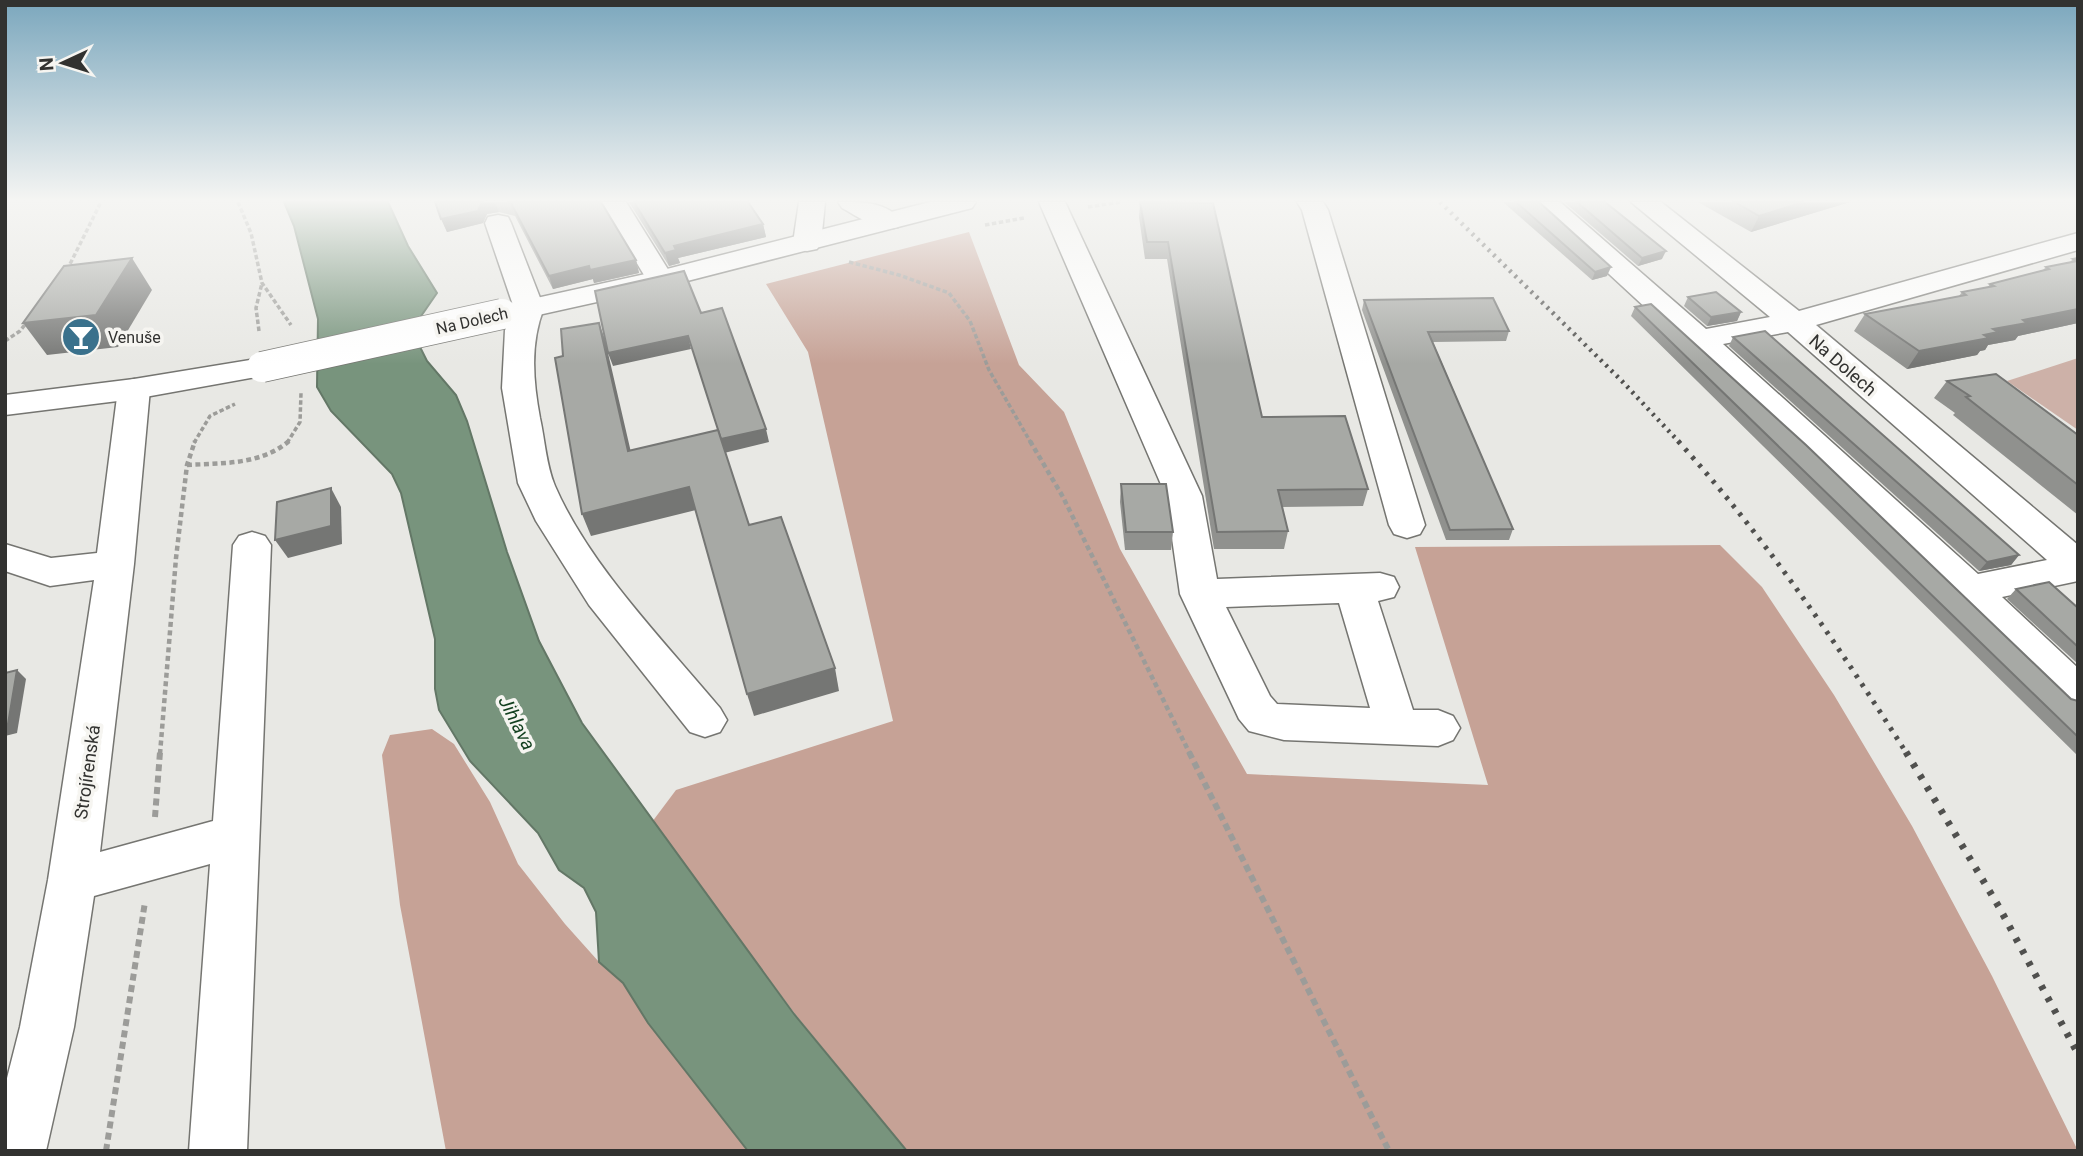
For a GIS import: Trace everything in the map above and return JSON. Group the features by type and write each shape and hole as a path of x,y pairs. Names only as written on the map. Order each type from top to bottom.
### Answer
{"street":[{"path":"505,256 520,330 518,388 536,483 554,521 603,595 705,720"},
{"path":"646,256 660,279"},
{"name":"Na Dolech","path":"5,405 135,389 262,367 754,256"},
{"path":"1076,256 1184,496 1200,594 1254,707 1264,719 1284,723 1438,729"},
{"path":"1328,256 1407,525"},
{"path":"1606,256 1702,339 2078,694"},
{"path":"1711,256 1794,322"},
{"name":"Na Dolech","path":"1794,322 2032,256"},
{"path":"1702,339 1794,322"},
{"name":"Na Dolech","path":"1794,322 2078,566"},
{"name":"Strojírenská","path":"17,1151 47,1027 72,880 115,564 135,389"},
{"path":"218,1151 252,545"},
{"path":"5,557 50,572 115,564"},
{"path":"1970,590 2078,566"},
{"path":"1200,594 1367,588 1397,728"},
{"path":"72,880 151,861 236,835"}],"path":[{"path":"60,279 72,256"},
{"path":"846,261 949,293 970,321 989,370 1063,498 1389,1151"},
{"path":"5,341 20,331 28,321"},
{"path":"106,1151 151,861 176,558 187,465 192,446 211,416"}],"shaded area":[{"path":"876,256 978,256 1019,365 1064,412 1120,549 1247,774 1488,785 1415,547 1720,545 1762,587 1834,695 1912,826 1992,976 2078,1151 907,1151 795,1014 652,822 676,790 893,721 808,352 766,284"},
{"path":"2078,358 2078,430 2007,381"},
{"path":"432,729 454,744 490,802 518,864 565,924 599,962 623,983 648,1023 748,1151 446,1151 400,905 382,755 390,735"}],"water":[{"name":"Jihlava","path":"302,256 414,256 437,293 417,322 418,343 427,361 456,395 467,421 507,552 539,641 582,723 794,1014 907,1151 748,1151 648,1023 623,983 599,962 596,912 584,888 559,870 538,833 470,761 439,710 435,689 435,639 401,493 392,474 331,411 317,387 318,319"}],"building":[{"path":"539,256 634,256 636,260 590,270 589,266 549,276"},
{"path":"1170,256 1225,256 1262,417 1345,416 1368,489 1278,490 1288,531 1217,532"},
{"path":"1577,256 1599,256 1611,267 1595,272"},
{"path":"132,258 96,315 23,323 64,266"},
{"path":"2078,258 2078,309 1993,329 1998,332 1984,335 1989,338 1919,351 1865,314 1966,295 1962,292 1994,286 1990,284 2049,269 2046,267 2077,261 2073,259"},
{"path":"684,271 701,313 722,308 766,429 721,439 688,336 608,353 595,291"},
{"path":"1716,292 1741,312 1711,317 1688,297"},
{"path":"1493,298 1509,331 1428,332 1513,529 1450,530 1364,300"},
{"path":"1651,304 1806,445 2071,699 2078,701 2078,737 1635,307"},
{"path":"599,323 628,451 718,430 749,525 781,517 835,668 747,694 689,487 582,514 555,358 563,356 561,329"},
{"path":"1765,331 2019,555 1987,562 1733,337"},
{"path":"1996,374 2078,435 2078,485 1966,397 1970,396 1947,381"},
{"path":"1121,484 1166,484 1173,532 1126,532"},
{"path":"331,488 331,526 275,540 277,502"},
{"path":"2049,582 2078,608 2078,647 2016,589"},
{"path":"17,670 8,724 5,724 5,673"}],"railway":[{"path":"1495,256 1620,379 1680,443"},
{"path":"1678,441 1770,553 1907,754"},
{"path":"1906,752 1999,907 2078,1054"}],"place":[{"name":"Venuše","path":"81,337"}]}
